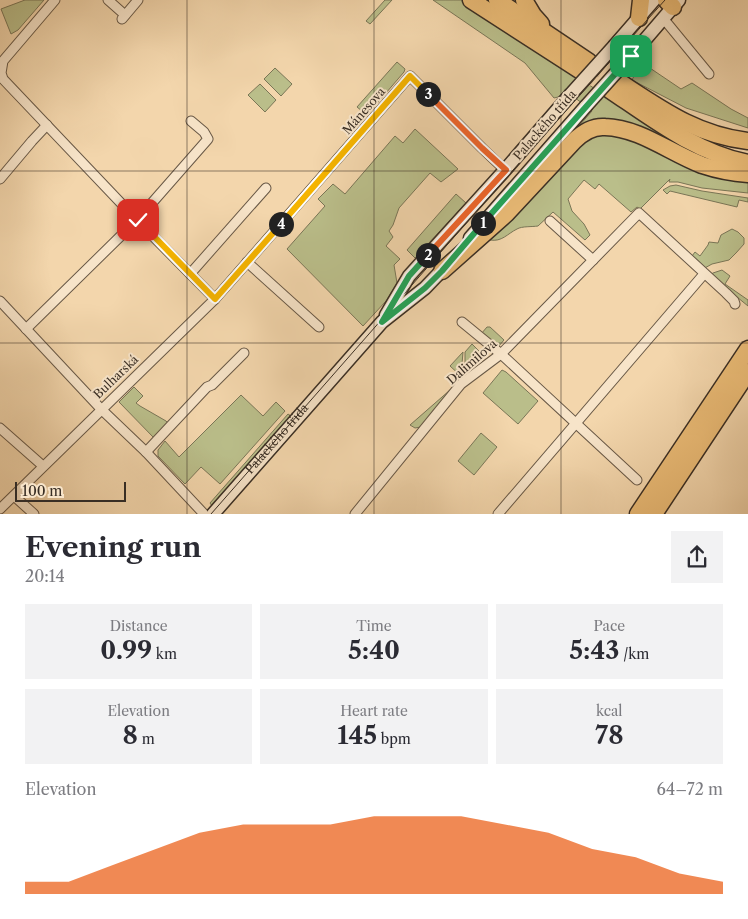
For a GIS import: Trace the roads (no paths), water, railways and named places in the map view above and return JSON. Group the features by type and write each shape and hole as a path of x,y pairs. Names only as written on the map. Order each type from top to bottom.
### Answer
{"highway":[{"path":"471,0 497,17 585,66 533,15 524,0"},
{"path":"486,0 497,17"},
{"path":"497,0 565,46"},
{"path":"639,18 641,0"},
{"path":"748,141 720,136 691,125 614,86 679,135 720,154 748,163"},
{"path":"442,271 506,214 581,134 592,129 604,126 625,130 638,134 702,165 748,174"},
{"path":"638,514 748,349"},
{"path":"654,514 748,372"},
{"path":"627,514 664,476"}],"street":[{"path":"55,0 3,61 3,79 215,299"},
{"path":"108,0 123,17 138,0"},
{"name":"Palackého třída","path":"382,322 409,276 506,170 654,0"},
{"name":"Palackého třída","path":"214,514 382,322 425,288 442,271 631,56 670,6 709,74"},
{"name":"Mánesova","path":"247,262 410,76 506,170"},
{"path":"26,329 138,220 208,139 204,132 191,121"},
{"path":"0,179 47,125"},
{"path":"190,274 266,188"},
{"name":"Dalimilova","path":"355,514 461,384 501,354 639,213 735,304"},
{"path":"550,221 593,260"},
{"path":"247,262 319,327"},
{"name":"Bulharská","path":"0,509 215,299 247,262"},
{"path":"498,514 704,274"},
{"path":"0,301 101,409 146,452 204,514"},
{"path":"462,322 501,354 637,480"},
{"path":"146,452 207,388 244,353"},
{"path":"0,428 43,466"},
{"path":"14,496 34,514"}],"tunnel":[{"path":"589,62 618,81"},
{"path":"581,71 610,90"}],"tram line":[{"path":"211,514 665,0"}]}
